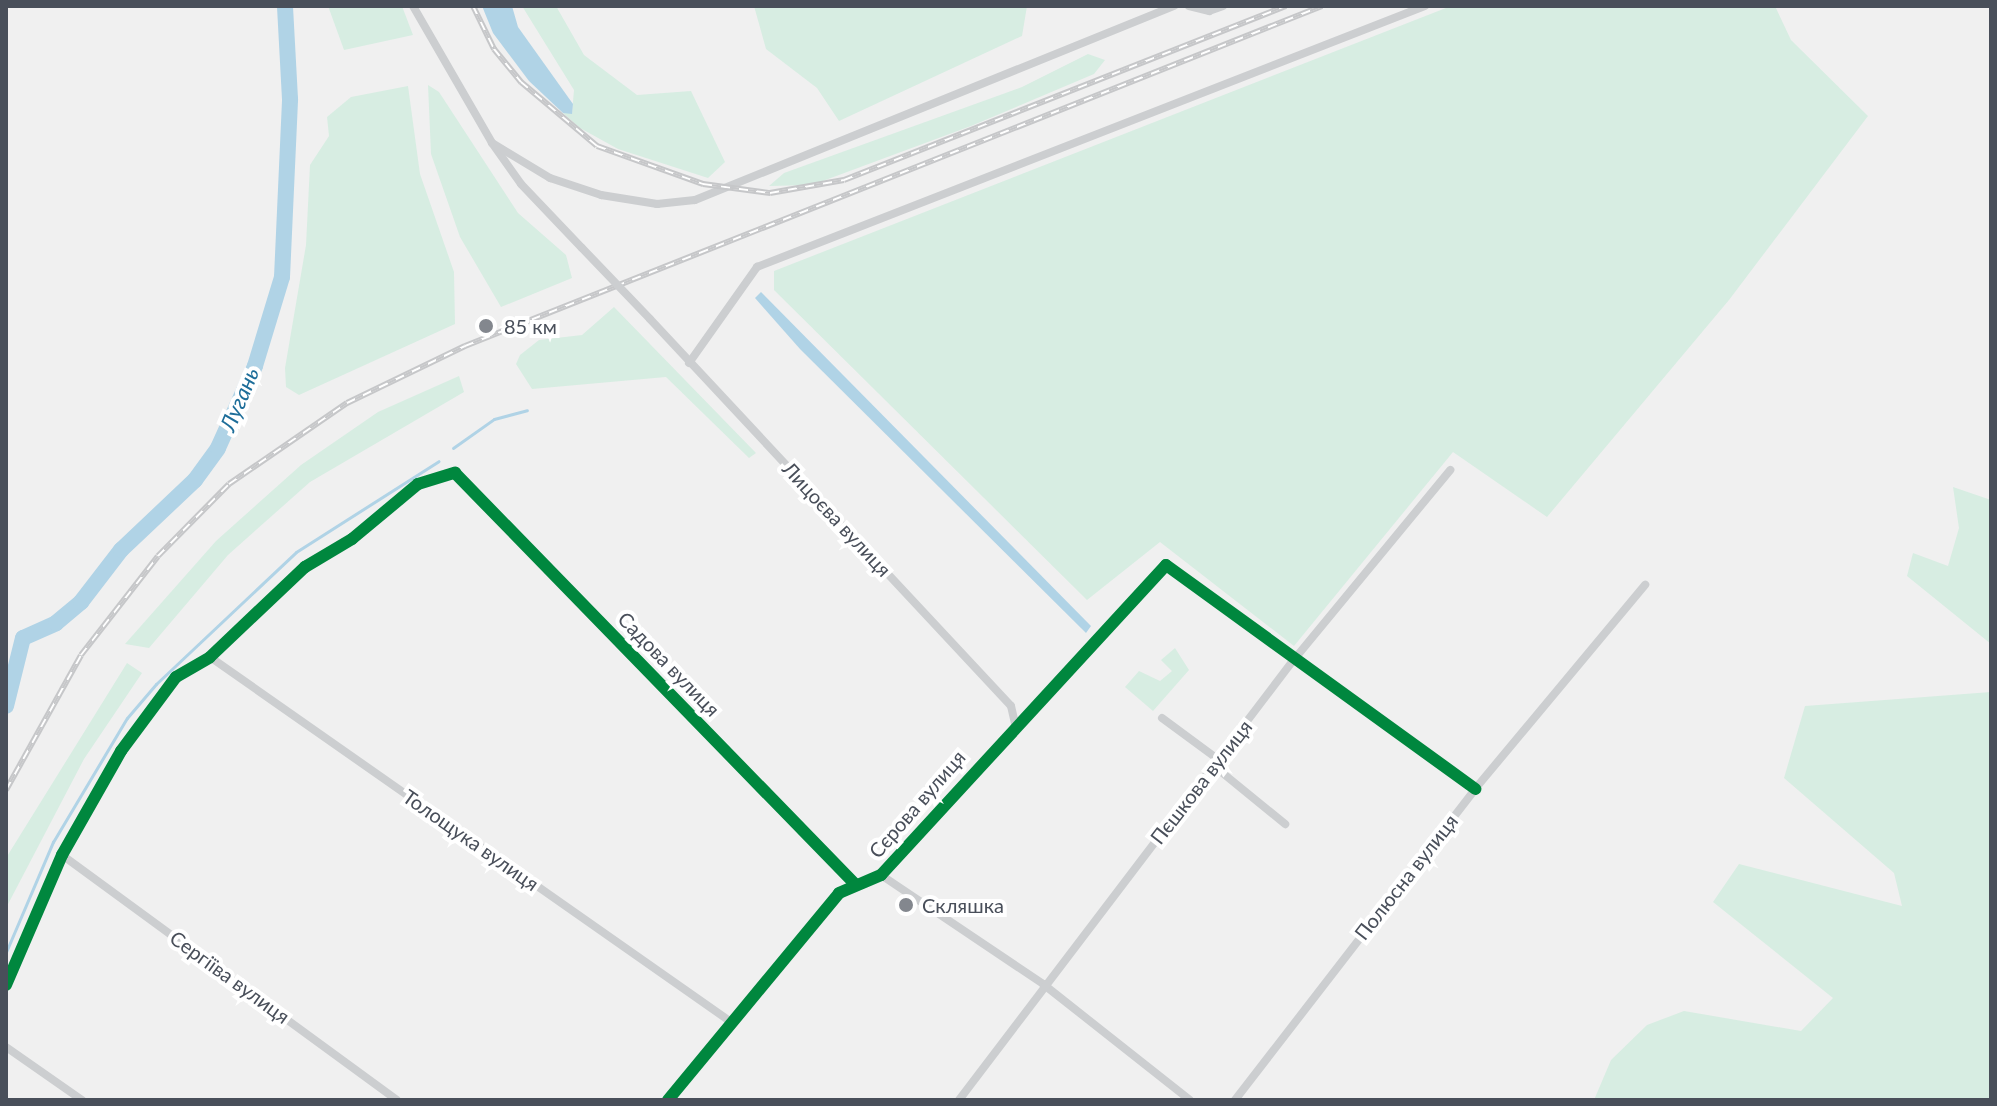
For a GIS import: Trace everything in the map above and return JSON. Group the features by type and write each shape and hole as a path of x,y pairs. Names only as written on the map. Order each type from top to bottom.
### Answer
{"street":[{"name":"Лицоєва вулиця","path":"413,6 492,143 582,248 1011,706 1015,724"},
{"path":"492,143 550,178 601,195 657,204 695,200 1174,6"},
{"path":"1189,6 1209,11 1223,6"},
{"path":"689,363 757,267 1425,6"},
{"name":"Пєшкова вулиця","path":"959,1100 1043,984 1292,662 1450,470"},
{"name":"Садова вулиця","path":"210,657 305,567 352,539 418,484 455,473 855,884"},
{"name":"Сєрова вулиця","path":"668,1100 839,893 881,875 1015,724 1166,565 1292,662"},
{"name":"Полюсна вулиця","path":"1235,1100 1475,789 1645,585"},
{"path":"6,985 62,855 121,751 176,677 210,657"},
{"name":"Толощука вулиця","path":"210,657 731,1022"},
{"path":"1292,662 1475,789"},
{"path":"1162,718 1285,824"},
{"name":"Сергіїва вулиця","path":"62,855 397,1100"},
{"path":"881,875 1043,984 1190,1100"},
{"path":"6,1047 82,1100"}],"green space":[{"path":"328,6 402,6 413,35 344,50"},
{"path":"522,6 556,6 584,55 637,95 691,91 725,162 708,178 618,149 580,128 563,113 572,113 574,90"},
{"path":"754,6 1027,6 1022,36 839,121 817,88 766,49"},
{"path":"1451,6 1775,6 1791,40 1868,116 1729,300 1547,517 1453,452 1294,646 1160,542 1087,600 774,290 774,271"},
{"path":"1088,54 1105,60 1094,74 971,126 812,185 769,186 784,173 1022,87"},
{"path":"428,85 439,92 518,213 566,255 572,278 501,307 460,237 431,154"},
{"path":"408,86 420,174 454,272 455,324 299,395 286,387 285,368 306,245 310,165 329,136 327,117 351,97"},
{"path":"614,307 756,453 749,458 666,377 532,389 516,364 520,355 539,340 582,335"},
{"path":"459,376 464,392 310,482 228,555 149,648 125,644 216,541 301,465 378,412"},
{"path":"1953,487 1991,500 1991,644 1907,576 1913,553 1948,566 1959,528"},
{"path":"1175,648 1189,670 1153,711 1125,687 1139,671 1160,681 1172,671 1161,660"},
{"path":"127,663 142,673 84,759 6,908 6,858"},
{"path":"1991,692 1991,1100 1594,1100 1611,1060 1647,1025 1684,1011 1801,1031 1833,998 1713,902 1739,864 1902,906 1894,873 1784,778 1805,706"}],"water":[{"path":"482,6 512,6 518,27 573,104 572,114 563,113 529,81 493,33"},
{"path":"761,292 1091,626 1086,633 800,349 755,298"}],"waterway":[{"name":"Лугань","path":"6,706 23,638 56,623 81,602 121,550 195,480 218,448 255,366 282,277 290,99 285,6"},
{"path":"453,448 494,419 527,410"},
{"path":"6,952 53,842 127,718 156,684 296,552 439,461"}],"railway":[{"path":"473,6 494,49 521,82 597,146 703,184 770,193 844,180 1286,6"},
{"path":"6,790 81,655 158,556 229,484 347,403 465,346 1322,6"}],"cycle path":[{"path":"6,985 62,855 121,751 176,677 210,657 305,567 352,539 418,484 455,473 855,884"},
{"path":"668,1100 839,893 881,875 1166,565 1475,789"}],"place":[{"name":"85 км","path":"486,326"},
{"name":"Скляшка","path":"906,905"}]}
